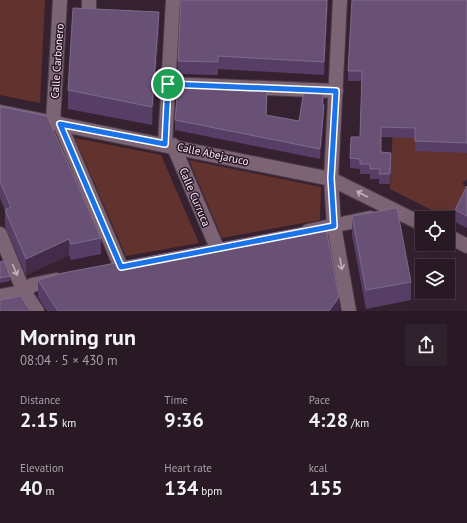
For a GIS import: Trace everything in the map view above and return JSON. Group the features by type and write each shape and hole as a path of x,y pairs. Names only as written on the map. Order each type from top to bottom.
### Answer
{"street":[{"name":"Calle Carbonero","path":"60,0 56,124 121,267"},
{"path":"89,0 89,18"},
{"name":"Calle Curruca","path":"172,0 168,84 169,145 217,248"},
{"path":"340,0 331,178 334,226 349,311"},
{"path":"168,84 336,91"},
{"name":"Calle Abejaruco","path":"0,112 331,178 415,221"},
{"path":"295,233 379,216 384,213 384,206"},
{"path":"0,234 24,292 37,311"},
{"path":"455,240 467,246"},
{"path":"203,251 233,245"},
{"path":"107,270 136,264"},
{"path":"0,296 24,292 32,285 72,277"}],"shaded area":[{"path":"0,0 45,0 40,103 0,95"},
{"path":"395,82 467,84 467,179 462,184 467,187 455,222 455,211 433,211 390,189"},
{"path":"75,138 161,155 199,243 126,256"},
{"path":"189,160 321,187 320,220 222,238"}],"building":[{"path":"181,0 327,0 324,62 218,56 218,62 178,61"},
{"path":"352,0 467,0 467,143 415,141 415,128 381,127 381,152 391,153 390,174 379,174 380,169 370,169 370,164 360,164 360,159 350,158 351,137 360,137 362,71 348,71"},
{"path":"73,8 159,12 152,107 68,90"},
{"path":"178,85 267,89 266,115 299,121 304,90 324,91 320,149 175,120"},
{"path":"3,107 47,116 101,238 71,244 69,239 26,259 5,210 11,207 0,182 0,108"},
{"path":"467,186 467,216 455,210"},
{"path":"397,208 411,282 366,290 352,216"},
{"path":"325,223 339,297 329,311 58,311 38,280 63,273"},
{"path":"4,261 10,276 0,278 0,262"},
{"path":"21,296 30,311 0,311 0,300"}],"route":[{"path":"168,84 336,91 331,178 334,226 121,267 60,124 165,144 168,84"}]}
